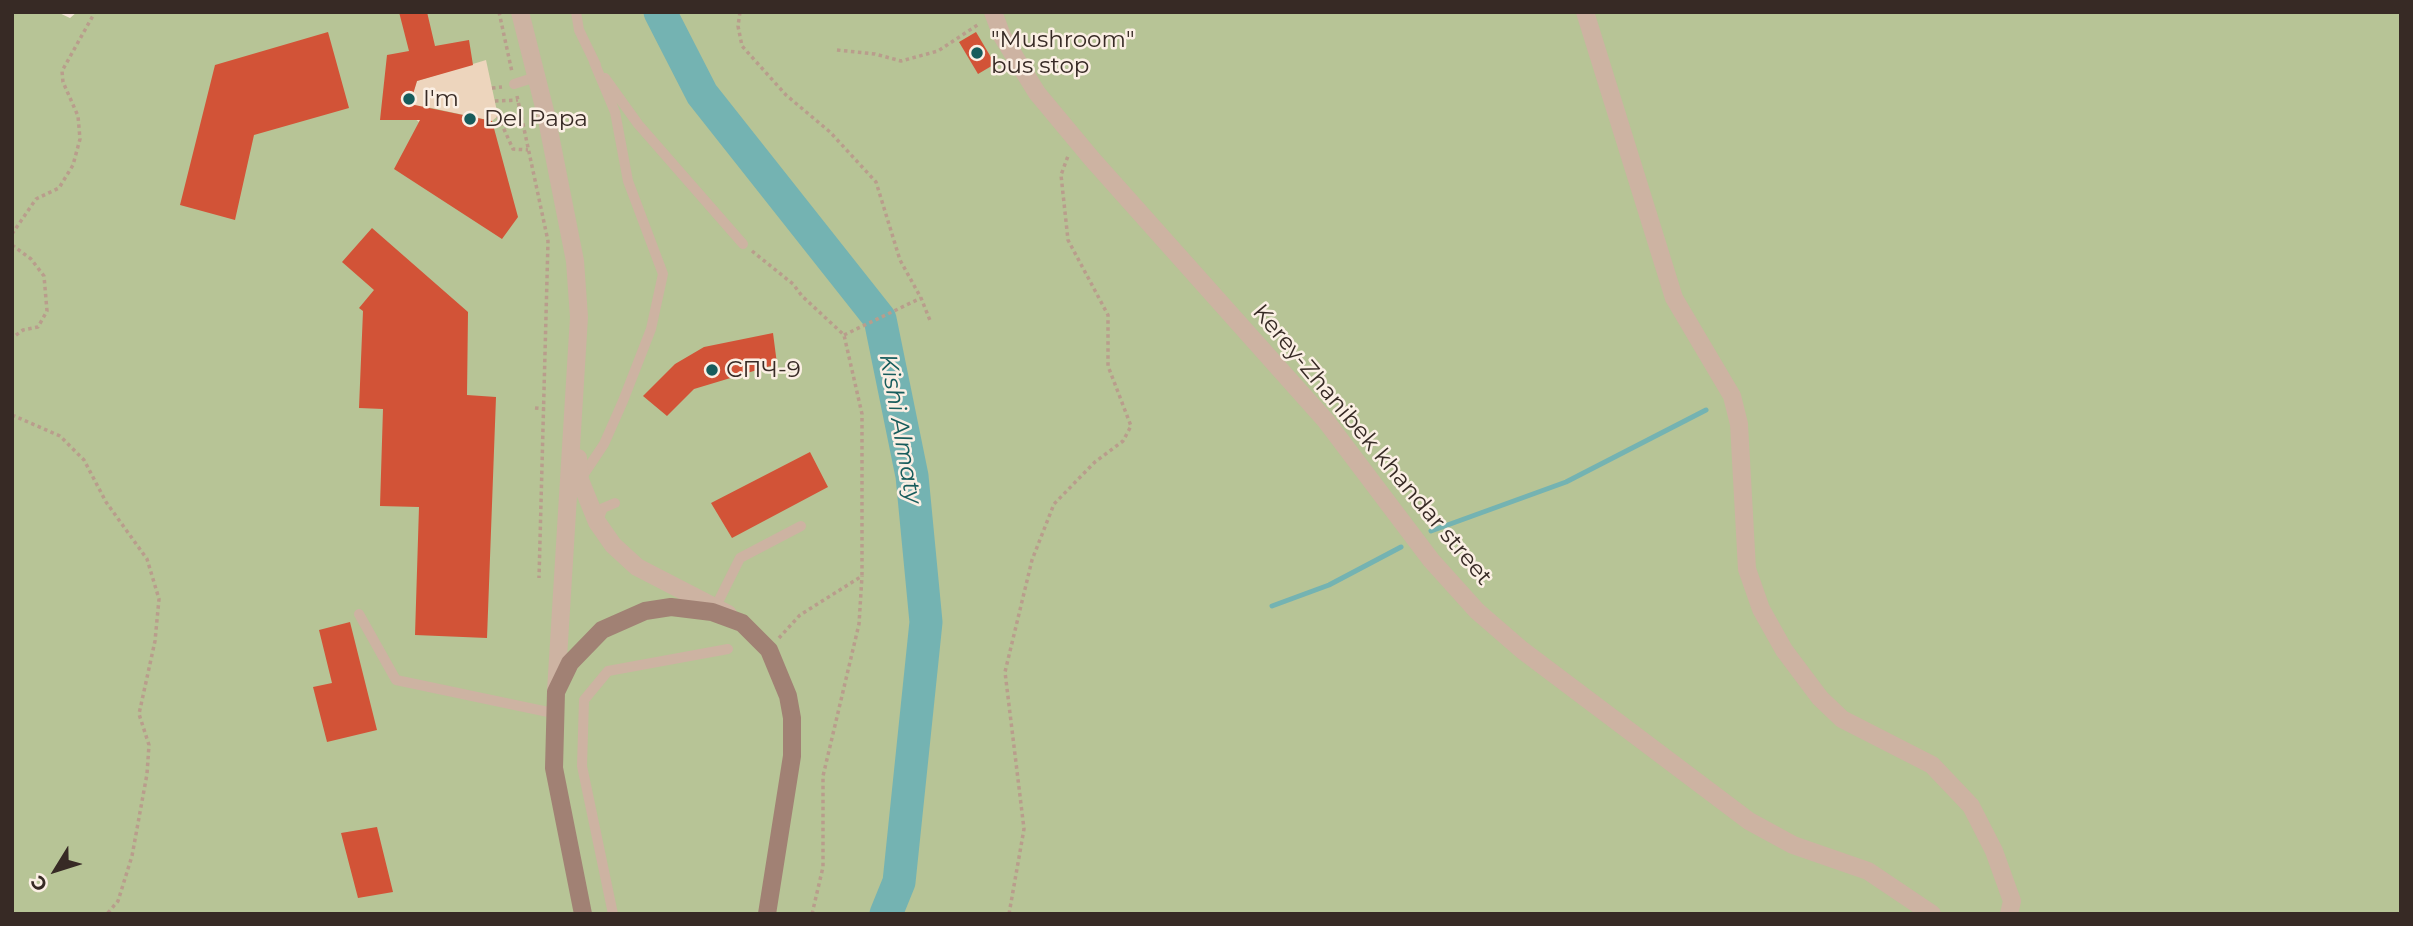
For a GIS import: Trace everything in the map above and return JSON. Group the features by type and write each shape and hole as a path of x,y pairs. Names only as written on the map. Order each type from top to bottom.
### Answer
{"main road":[{"path":"583,914 554,768 556,692 570,663 581,648 602,630 645,611 690,607 742,623 769,650 780,670 792,719 792,756 767,914"}],"street":[{"path":"520,12 575,261 579,317 556,692"},
{"path":"1585,12 1674,298 1732,396 1739,424 1747,569 1761,609 1784,650 1820,698 1842,719 1932,765 1971,806 1994,851 2012,901 2009,914"},
{"name":"Kerey-Zhanibek khandar street","path":"987,17 1037,93 1092,159 1326,421 1431,560 1477,611 1521,650 1749,821 1793,845 1868,871 1932,914"},
{"path":"572,402 580,480 597,522 613,545 637,567 716,606 742,623"}],"lane":[{"path":"576,12 579,30 615,112 628,181 663,274 651,329 623,401 604,444 580,480"},
{"path":"594,62 638,124 743,244"},
{"path":"514,84 536,77"},
{"path":"597,522 603,508 615,503"},
{"path":"716,606 740,558 801,526"},
{"path":"359,614 396,680 554,713"},
{"path":"613,914 582,766 584,700 608,671 728,649"}],"path":[{"path":"12,234 36,199 59,188 73,165 80,139 78,116 63,82 62,71 95,12"},
{"path":"499,12 548,241 539,578"},
{"path":"740,12 738,26 741,46 786,95 830,132 876,182 900,260 931,323"},
{"path":"837,50 875,54 901,61 937,51 987,17"},
{"path":"495,102 518,100"},
{"path":"498,116 513,149 528,150"},
{"path":"1009,914 1024,829 1005,671 1032,560 1054,504 1095,462 1123,441 1131,426 1108,366 1108,315 1068,240 1061,175 1069,154"},
{"path":"743,244 793,284 802,296 844,335 862,414 862,576 859,624 823,776 823,867 812,914"},
{"path":"12,245 31,259 44,276 47,293 47,311 38,327 23,330 12,338"},
{"path":"844,335 921,298"},
{"path":"535,408 545,409"},
{"path":"12,415 60,436 84,460 106,502 147,559 159,600 155,641 139,713 149,745 148,774 132,856 118,901 107,914"},
{"path":"769,650 800,615 862,576"}],"green space":[{"path":"12,12 57,12 70,18 77,12 2401,12 2401,914 12,914"}],"shaded area":[{"path":"486,60 498,116 492,121 427,107 419,122 407,113 417,81"}],"building":[{"path":"399,12 427,12 435,46 469,40 473,65 417,81 410,104 492,121 518,217 502,239 394,169 420,120 380,120 387,55 409,51"},
{"path":"328,32 349,108 254,135 235,220 180,205 215,65"},
{"name":"\"Mushroom\" bus stop","path":"976,32 995,64 978,74 959,42"},
{"path":"372,228 468,312 467,395 496,397 487,638 415,635 419,507 380,506 383,409 359,408 363,311 359,308 374,290 342,262"},
{"name":"СПЧ-9","path":"773,333 777,364 694,389 667,416 643,396 675,364 704,347"},
{"path":"810,452 828,487 732,538 711,503"},
{"path":"350,622 377,730 327,742 313,687 332,683 319,630"},
{"path":"377,827 393,892 358,898 341,833"}],"waterway":[{"name":"Kіshі Almaty","path":"660,12 702,94 880,319 912,476 926,622 899,882 886,914"},
{"path":"1431,531 1566,482 1706,410"},
{"path":"1272,606 1329,585 1401,547"}],"place":[{"name":"\"Mushroom\" bus stop","path":"977,53"},
{"name":"I'm","path":"409,99"},
{"name":"Del Papa","path":"470,119"},
{"name":"СПЧ-9","path":"712,370"}]}
